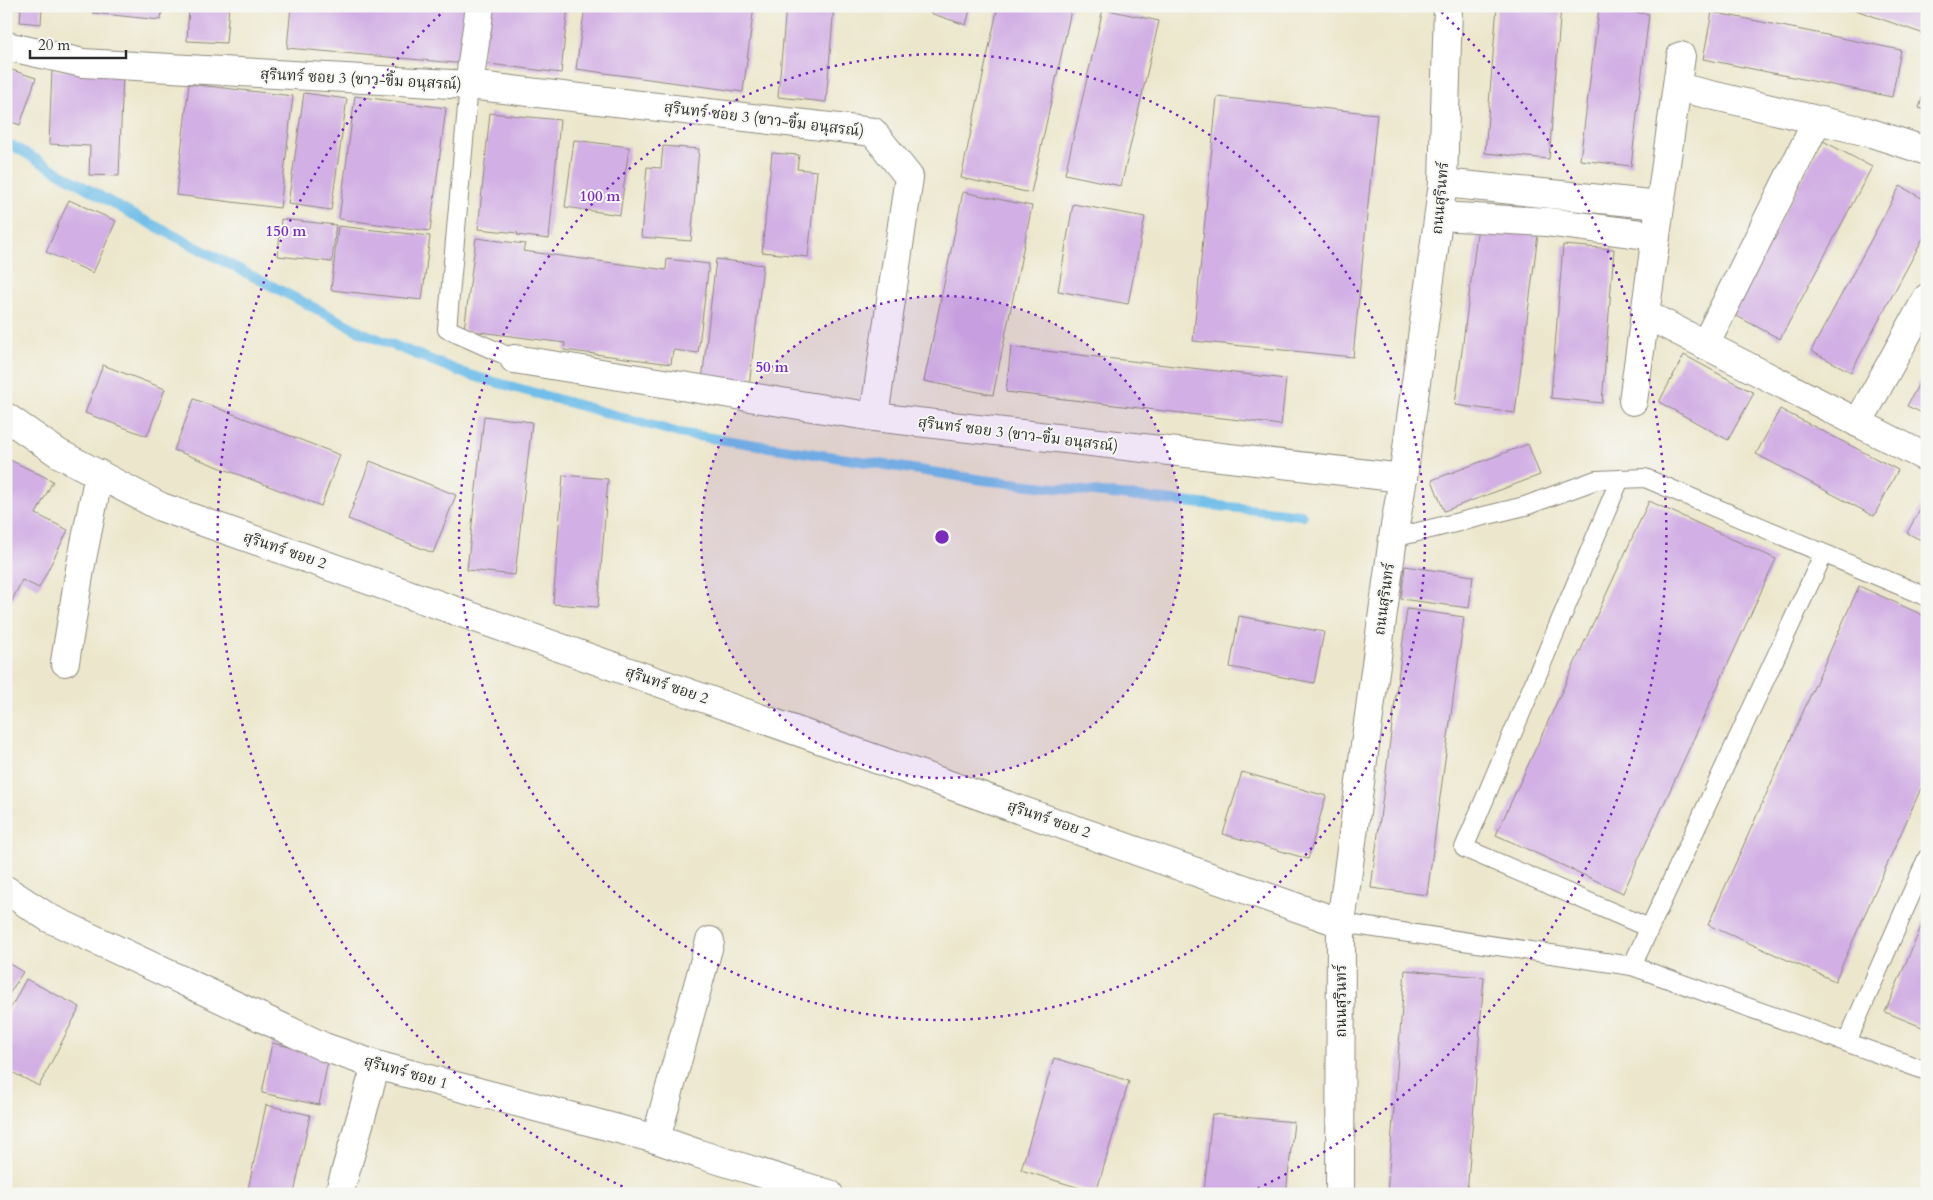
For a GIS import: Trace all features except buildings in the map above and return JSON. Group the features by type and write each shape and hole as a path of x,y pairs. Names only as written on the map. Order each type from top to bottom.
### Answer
{"street":[{"path":"469,85 480,6"},
{"name":"ถนนสุรินทร์","path":"1340,1194 1342,923 1393,538 1403,478 1443,183 1448,6"},
{"name":"สุรินทร์ ซอย 3 (ขาว-ขิ้ม อนุสรณ์)","path":"6,46 83,63 469,85 873,132 909,177 874,417 1403,478"},
{"path":"1633,401 1681,56"},
{"path":"1677,87 1868,132 1927,151"},
{"path":"1705,344 1817,120"},
{"path":"1443,183 1660,204"},
{"path":"1439,216 1547,222 1656,236"},
{"path":"1858,423 1927,298"},
{"path":"1645,314 1927,458"},
{"path":"514,360 874,417"},
{"name":"สุรินทร์ ซอย 2","path":"6,417 58,453 161,507 1342,923"},
{"path":"65,662 80,569 99,474"},
{"name":"สุรินทร์ ซอย 1","path":"6,890 49,918 324,1047 376,1065 656,1139 829,1194"},
{"path":"656,1139 710,941"},
{"path":"339,1194 376,1065"}],"lane":[{"path":"469,85 447,329 514,360"},
{"path":"1393,538 1525,506 1596,480 1645,478 1823,555 1927,597"},
{"path":"1620,479 1464,848 1649,928"},
{"path":"1632,966 1823,555"},
{"path":"1846,1042 1927,858"},
{"path":"1342,923 1632,966 1927,1071"}],"waterway":[{"path":"6,142 128,212 363,333 466,374 679,433 983,480 1302,515"}]}
